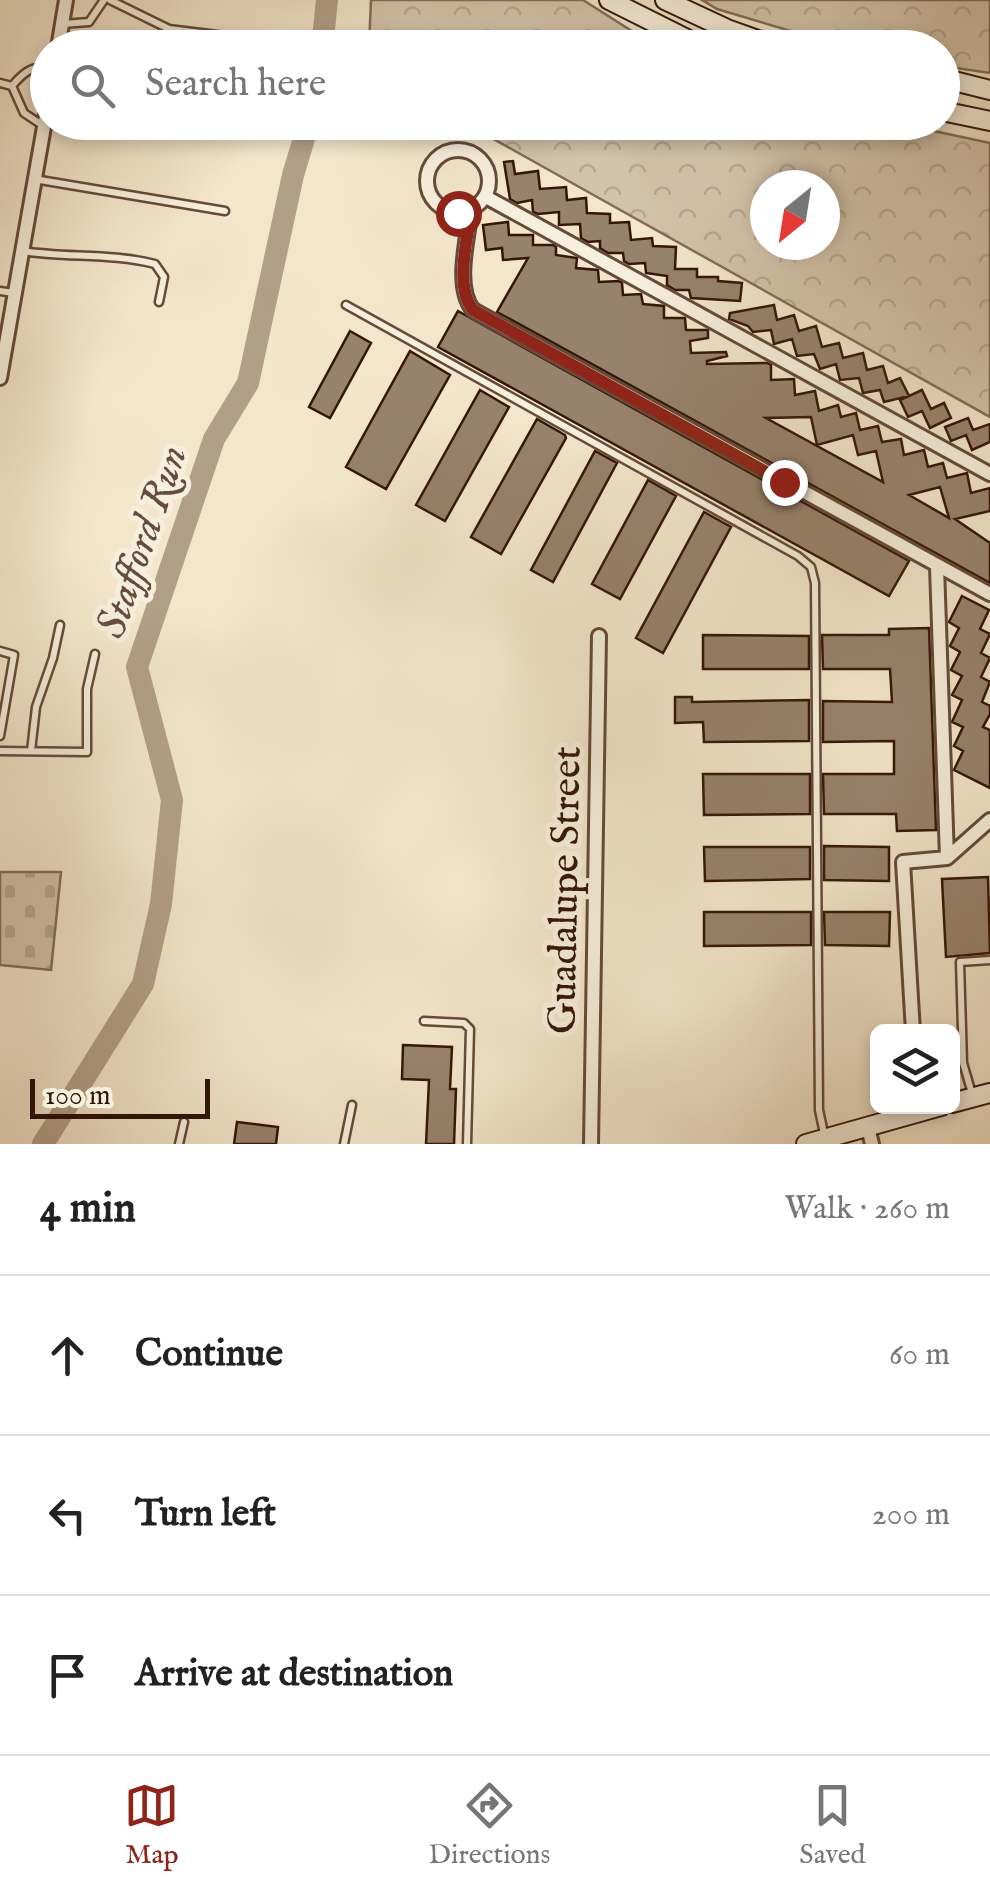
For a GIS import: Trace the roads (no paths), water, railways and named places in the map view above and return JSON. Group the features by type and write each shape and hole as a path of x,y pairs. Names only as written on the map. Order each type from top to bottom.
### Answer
{"main road":[{"path":"609,0 642,8 677,30"},
{"path":"665,0 730,30"},
{"path":"960,82 988,89 985,120 960,115"},
{"path":"806,1144 870,1136 911,1114"}],"street":[{"path":"61,30 66,0"},
{"path":"0,378 41,140"},
{"path":"458,148 474,153 486,165 490,180 486,197 471,210 458,213 442,208 430,197 426,180 430,164 442,153 458,148"},
{"path":"486,197 990,474"},
{"path":"471,210 464,288 473,310 990,594"},
{"path":"937,566 946,858"},
{"name":"Guadalupe Street","path":"591,1144 599,636"},
{"path":"912,1024 903,862 946,858 990,820"}],"lane":[{"path":"62,24 89,22 107,0 177,30"},
{"path":"12,86 30,69"},
{"path":"0,83 12,86"},
{"path":"12,86 24,113 30,117"},
{"path":"34,179 225,211"},
{"path":"22,251 56,256 126,256 156,264 164,277 159,302"},
{"path":"0,290 16,294"},
{"path":"346,305 798,556 811,567 815,583 819,1110 826,1139"},
{"path":"31,752 36,707 60,625"},
{"path":"0,651 14,655 0,736"},
{"path":"0,751 87,752 87,689 95,654"},
{"path":"982,1095 963,1063 960,962 990,960"},
{"path":"424,1021 464,1022 470,1029 467,1144"},
{"path":"344,1144 352,1105"},
{"path":"179,1144 184,1122"}],"waterway":[{"name":"Stafford Run","path":"324,30 327,0"},
{"name":"Stafford Run","path":"43,1144 143,984 161,904 172,800 137,667 214,439 248,383 304,140"}]}
